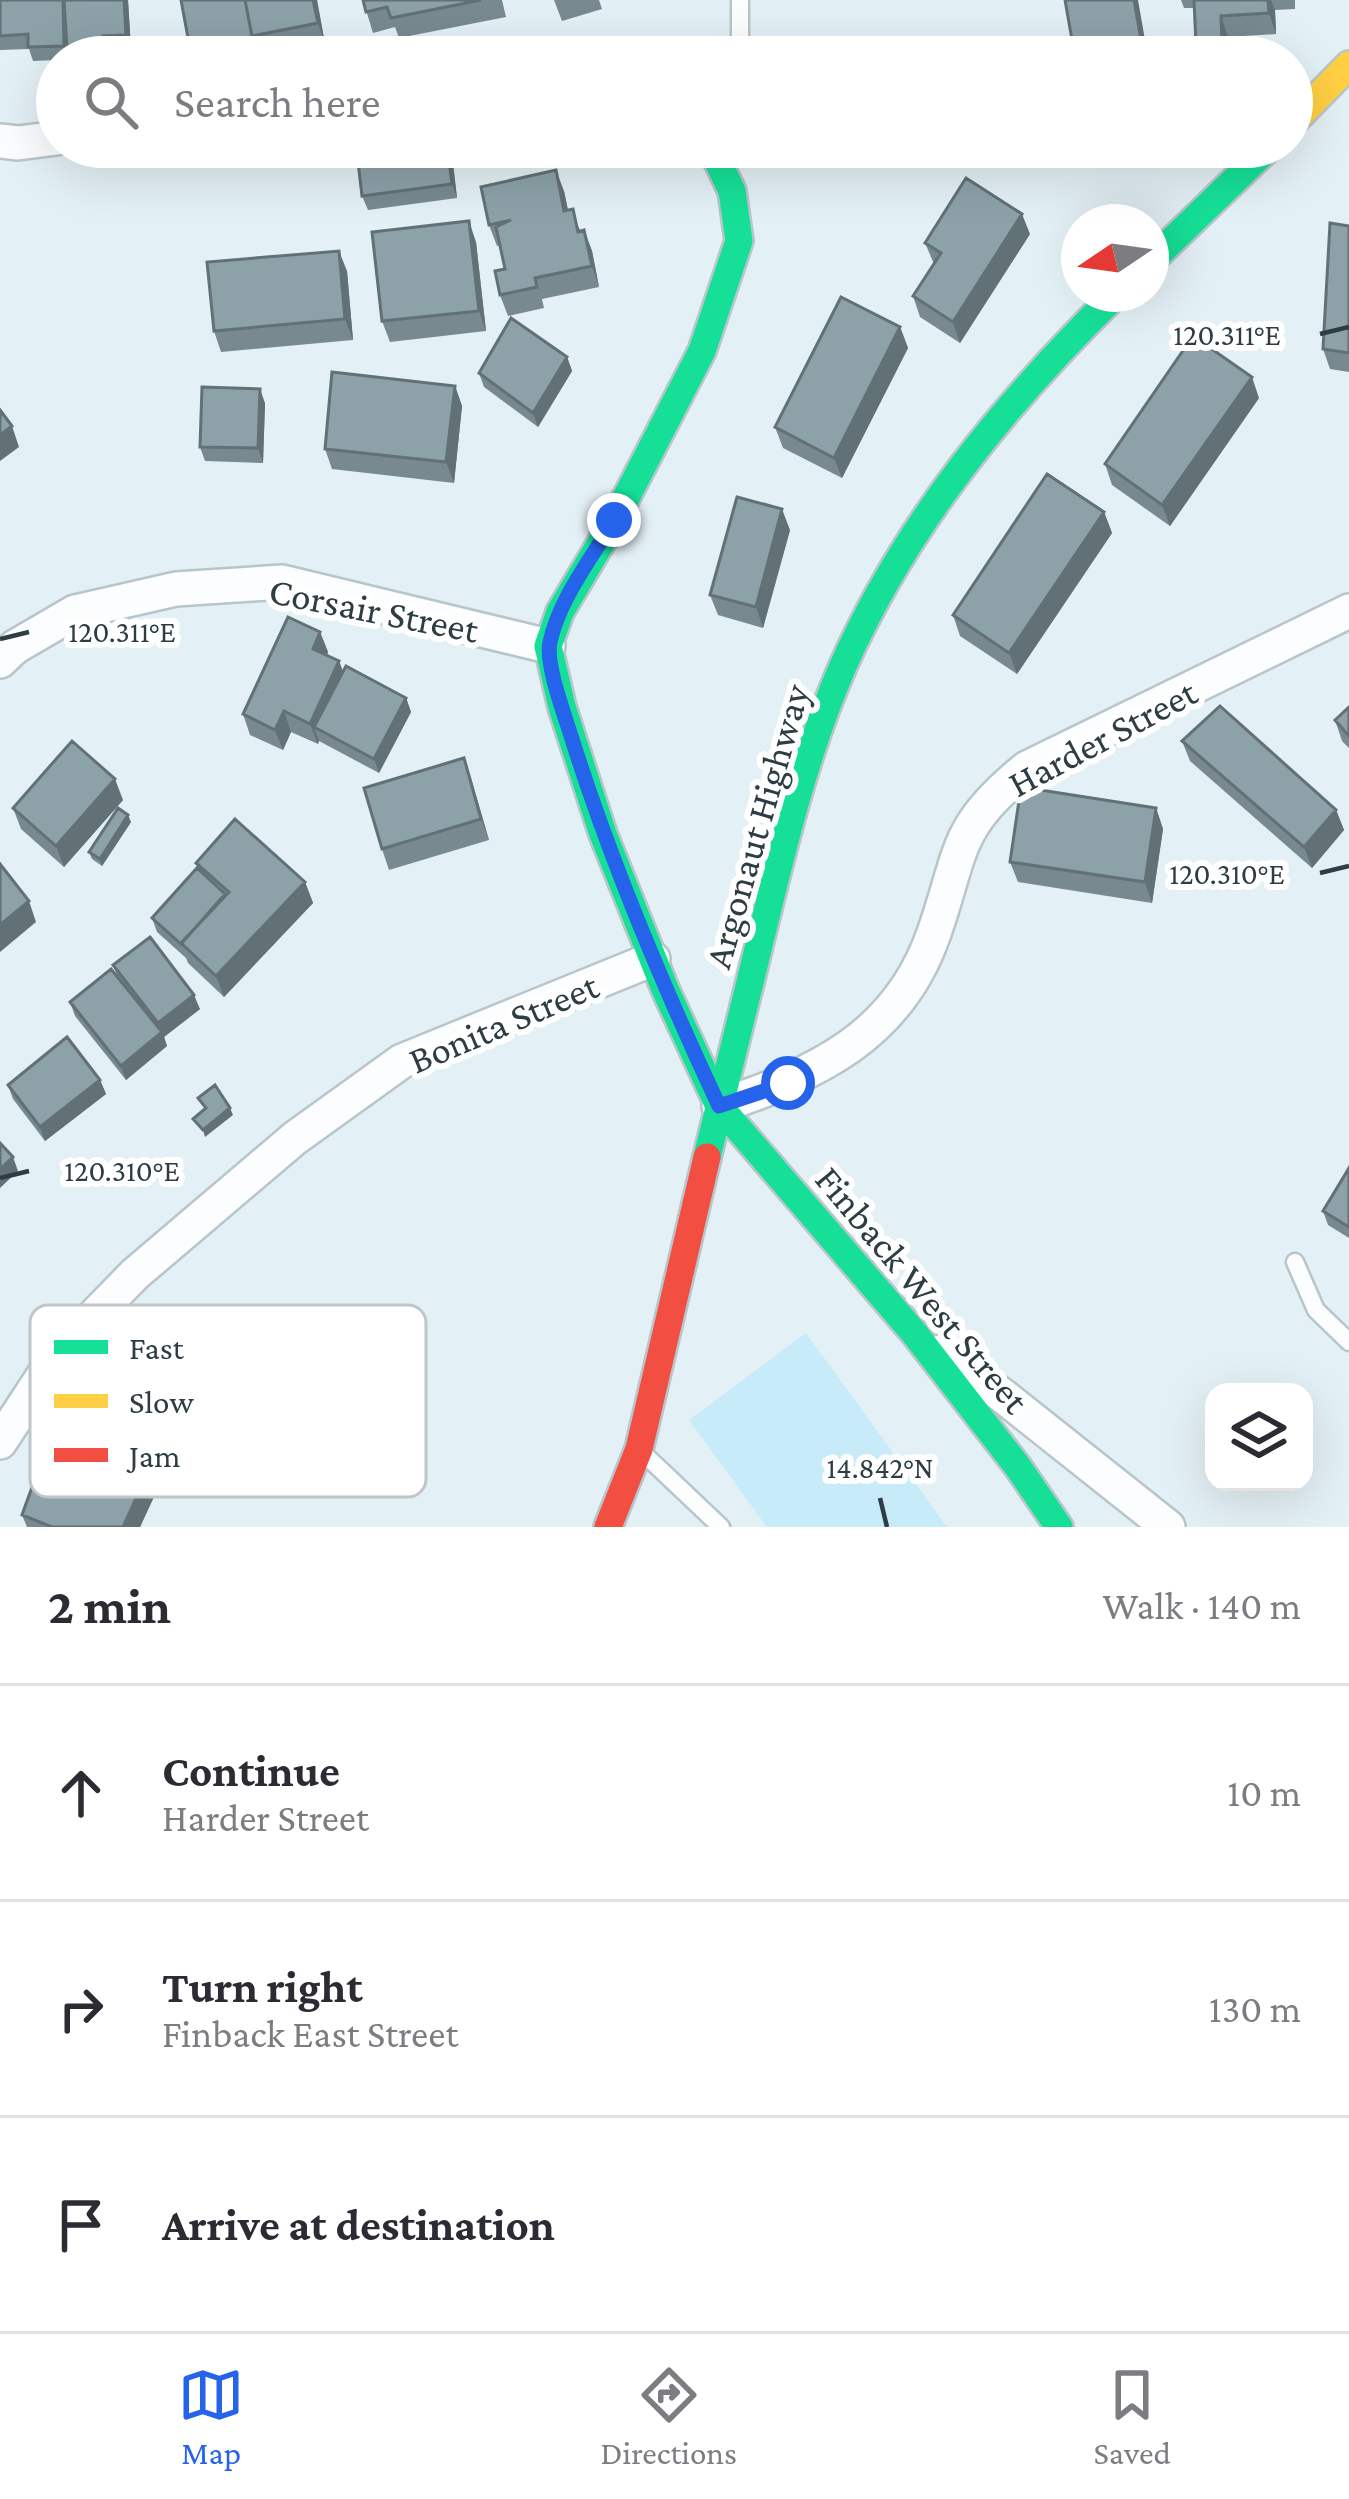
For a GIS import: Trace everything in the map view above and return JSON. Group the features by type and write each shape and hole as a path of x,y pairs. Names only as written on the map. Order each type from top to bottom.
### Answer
{"street":[{"path":"1313,102 1349,65"},
{"path":"0,141 36,141"},
{"path":"548,646 560,612 614,520 702,350 739,241 732,191 722,168"},
{"path":"1169,244 1247,168"},
{"name":"Argonaut Highway","path":"608,1527 639,1449 796,800 827,709 861,628 906,549 1012,401 1099,312"},
{"name":"Corsair Street","path":"0,662 15,647 75,612 176,590 282,582 548,646"},
{"name":"Harder Street","path":"719,1106 788,1083 818,1067 860,1041 902,999 933,936 957,852 973,820 994,794 1027,768 1349,611"},
{"name":"Finback West Street","path":"548,646 602,834 719,1106 915,1334 1059,1527"},
{"name":"Bonita Street","path":"104,1305 295,1138 402,1061 653,959"},
{"path":"915,1334 1003,1396 1168,1527"},
{"name":"Bonita Street","path":"0,1442 30,1396"}],"lane":[{"path":"740,0 740,36"},
{"path":"1295,1262 1316,1310 1349,1342"},
{"path":"639,1449 721,1527"}],"shaded area":[{"path":"806,1333 947,1527 767,1527 689,1420"}],"building":[{"path":"0,0 63,0 64,36 36,36 36,47 28,47 28,34 0,36"},
{"path":"64,0 124,0 126,35 66,36"},
{"path":"181,0 245,0 252,36 188,36"},
{"path":"245,0 313,0 318,23 252,36"},
{"path":"363,0 481,0 391,18 387,7 366,12"},
{"path":"1065,0 1134,0 1140,36 1071,36"},
{"path":"1194,0 1268,0 1269,13 1221,16 1222,36 1196,36"},
{"path":"359,168 450,168 452,184 362,196"},
{"path":"556,170 564,211 573,209 578,232 584,230 592,266 535,278 537,287 500,295 495,271 505,269 496,227 511,220 489,225 481,187"},
{"path":"966,178 1022,214 953,322 913,296 941,253 925,243"},
{"path":"469,221 479,311 382,321 372,232"},
{"path":"1330,223 1349,226 1349,353 1323,349"},
{"path":"339,251 345,319 214,331 207,262"},
{"path":"841,297 900,327 834,458 775,427"},
{"path":"511,318 567,357 533,413 479,373"},
{"path":"1193,336 1252,377 1162,505 1105,464"},
{"path":"332,372 455,386 446,462 325,449"},
{"path":"202,387 260,389 258,448 200,447"},
{"path":"0,410 12,426 0,435"},
{"path":"1047,474 1104,512 1009,653 953,615"},
{"path":"737,497 782,509 756,607 710,595"},
{"path":"288,617 320,632 313,649 339,661 310,724 284,711 275,730 243,714"},
{"path":"346,666 406,698 374,759 314,727"},
{"path":"1220,706 1336,810 1304,847 1182,741"},
{"path":"1349,707 1349,736 1335,720"},
{"path":"72,741 115,779 56,846 13,808"},
{"path":"464,758 481,819 382,849 364,788"},
{"path":"1021,787 1156,808 1145,882 1010,862"},
{"path":"118,808 128,815 100,859 89,852"},
{"path":"235,819 305,882 216,976 181,943 229,892 196,863"},
{"path":"0,864 29,901 0,925"},
{"path":"197,868 225,894 181,944 152,918"},
{"path":"150,937 194,995 158,1023 113,965"},
{"path":"111,969 162,1032 121,1066 70,1002"},
{"path":"67,1037 100,1080 40,1127 8,1085"},
{"path":"215,1085 230,1108 203,1130 193,1119 206,1108 198,1098"},
{"path":"0,1143 13,1157 0,1169"},
{"path":"1349,1168 1349,1227 1323,1211"},
{"path":"30,1493 30,1497 137,1497 123,1527 52,1527 22,1515"}],"traffic: fast":[{"path":"721,168 732,191 739,241 702,351 614,521 560,612 548,646 562,707 603,834 665,989 719,1106 915,1334 1059,1527"},
{"path":"1169,244 1247,168"},
{"path":"707,1157 795,804 843,666 928,514 998,422 1098,312"}],"traffic: slow":[{"path":"1313,102 1349,65"}],"traffic: jam":[{"path":"608,1527 639,1449 707,1157"}],"route":[{"path":"614,520 560,612 548,646 562,707 602,834 719,1106 788,1083"}]}
